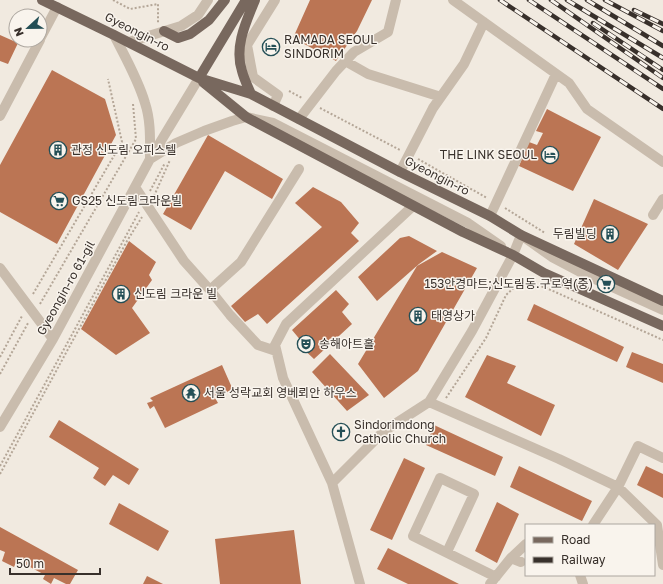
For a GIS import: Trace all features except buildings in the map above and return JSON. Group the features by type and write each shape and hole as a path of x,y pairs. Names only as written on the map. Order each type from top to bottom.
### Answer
{"main road":[{"name":"Gyeongin-ro","path":"42,0 199,78 251,94 400,172 490,216 520,235 663,301"},
{"path":"161,32 178,38 190,34 209,20 225,0"},
{"path":"199,78 246,0"},
{"path":"251,94 241,70 239,48 246,23 255,0"},
{"name":"Gyeongin-ro","path":"199,78 246,117 463,232 513,254 544,273 663,326"}],"street":[{"path":"129,42 181,26 198,15 208,0"},
{"path":"273,106 278,95 253,76 247,45 275,0"},
{"path":"299,119 336,71 354,52 388,32 396,0"},
{"path":"453,0 569,83 587,109 663,162"},
{"path":"48,24 57,7"},
{"path":"400,172 433,108 464,64 484,22"},
{"path":"114,35 136,78 146,104 150,131 150,159"},
{"path":"0,116 36,48"},
{"path":"345,61 368,74 441,97"},
{"path":"490,216 556,74"},
{"name":"Gyeongin-ro 61-gil","path":"0,427 53,339 150,159 199,78"},
{"path":"150,159 176,143 204,130 246,117 273,123 468,223 513,254"},
{"path":"210,290 241,262 299,169"},
{"path":"135,187 184,261 230,315 258,345 276,351"},
{"path":"653,215 663,199"},
{"path":"360,584 332,483 283,378 275,345 286,324 414,206"},
{"path":"332,483 384,431 430,402 472,331 513,254 520,235 552,257 588,276 663,310"},
{"path":"0,268 53,339"},
{"path":"430,402 559,459 618,487 657,526 663,565"},
{"path":"595,524 618,487 638,446 663,458"},
{"path":"447,552 474,494 440,478 413,536 447,552 493,580 511,558 525,545"},
{"path":"511,558 521,562"}],"path":[{"path":"113,0 130,9 158,4 161,32"},
{"path":"0,357 27,305 122,142 108,79"},
{"path":"286,90 409,154 497,203 547,234"},
{"path":"0,374 136,139 133,101"},
{"path":"0,474 172,157"},
{"path":"0,466 147,204 167,160"},
{"path":"440,406 486,338 506,295 519,283 544,287 663,340"}],"railway":[{"path":"500,0 663,109"},
{"path":"529,0 663,89"},
{"path":"551,0 663,78"},
{"path":"567,0 663,58"},
{"path":"587,0 663,46"},
{"path":"605,0 663,31"},
{"path":"634,10 663,24"},
{"path":"593,23 663,70"}],"place":[{"name":"RAMADA SEOUL SINDORIM","path":"271,47"},
{"name":"관정 신도림 오피스텔","path":"58,150"},
{"name":"THE LINK SEOUL","path":"550,155"},
{"name":"GS25 신도림크라운빌","path":"59,201"},
{"name":"두림빌딩","path":"610,234"},
{"name":"153안경마트;신도림동.구로역(중)","path":"606,284"},
{"name":"신도림 크라운 빌","path":"121,294"},
{"name":"태영상가","path":"418,316"},
{"name":"송해아트홀","path":"306,344"},
{"name":"서울 성락교회 영베뢰안 하우스","path":"191,393"},
{"name":"Sindorimdong Catholic Church","path":"341,432"}]}
